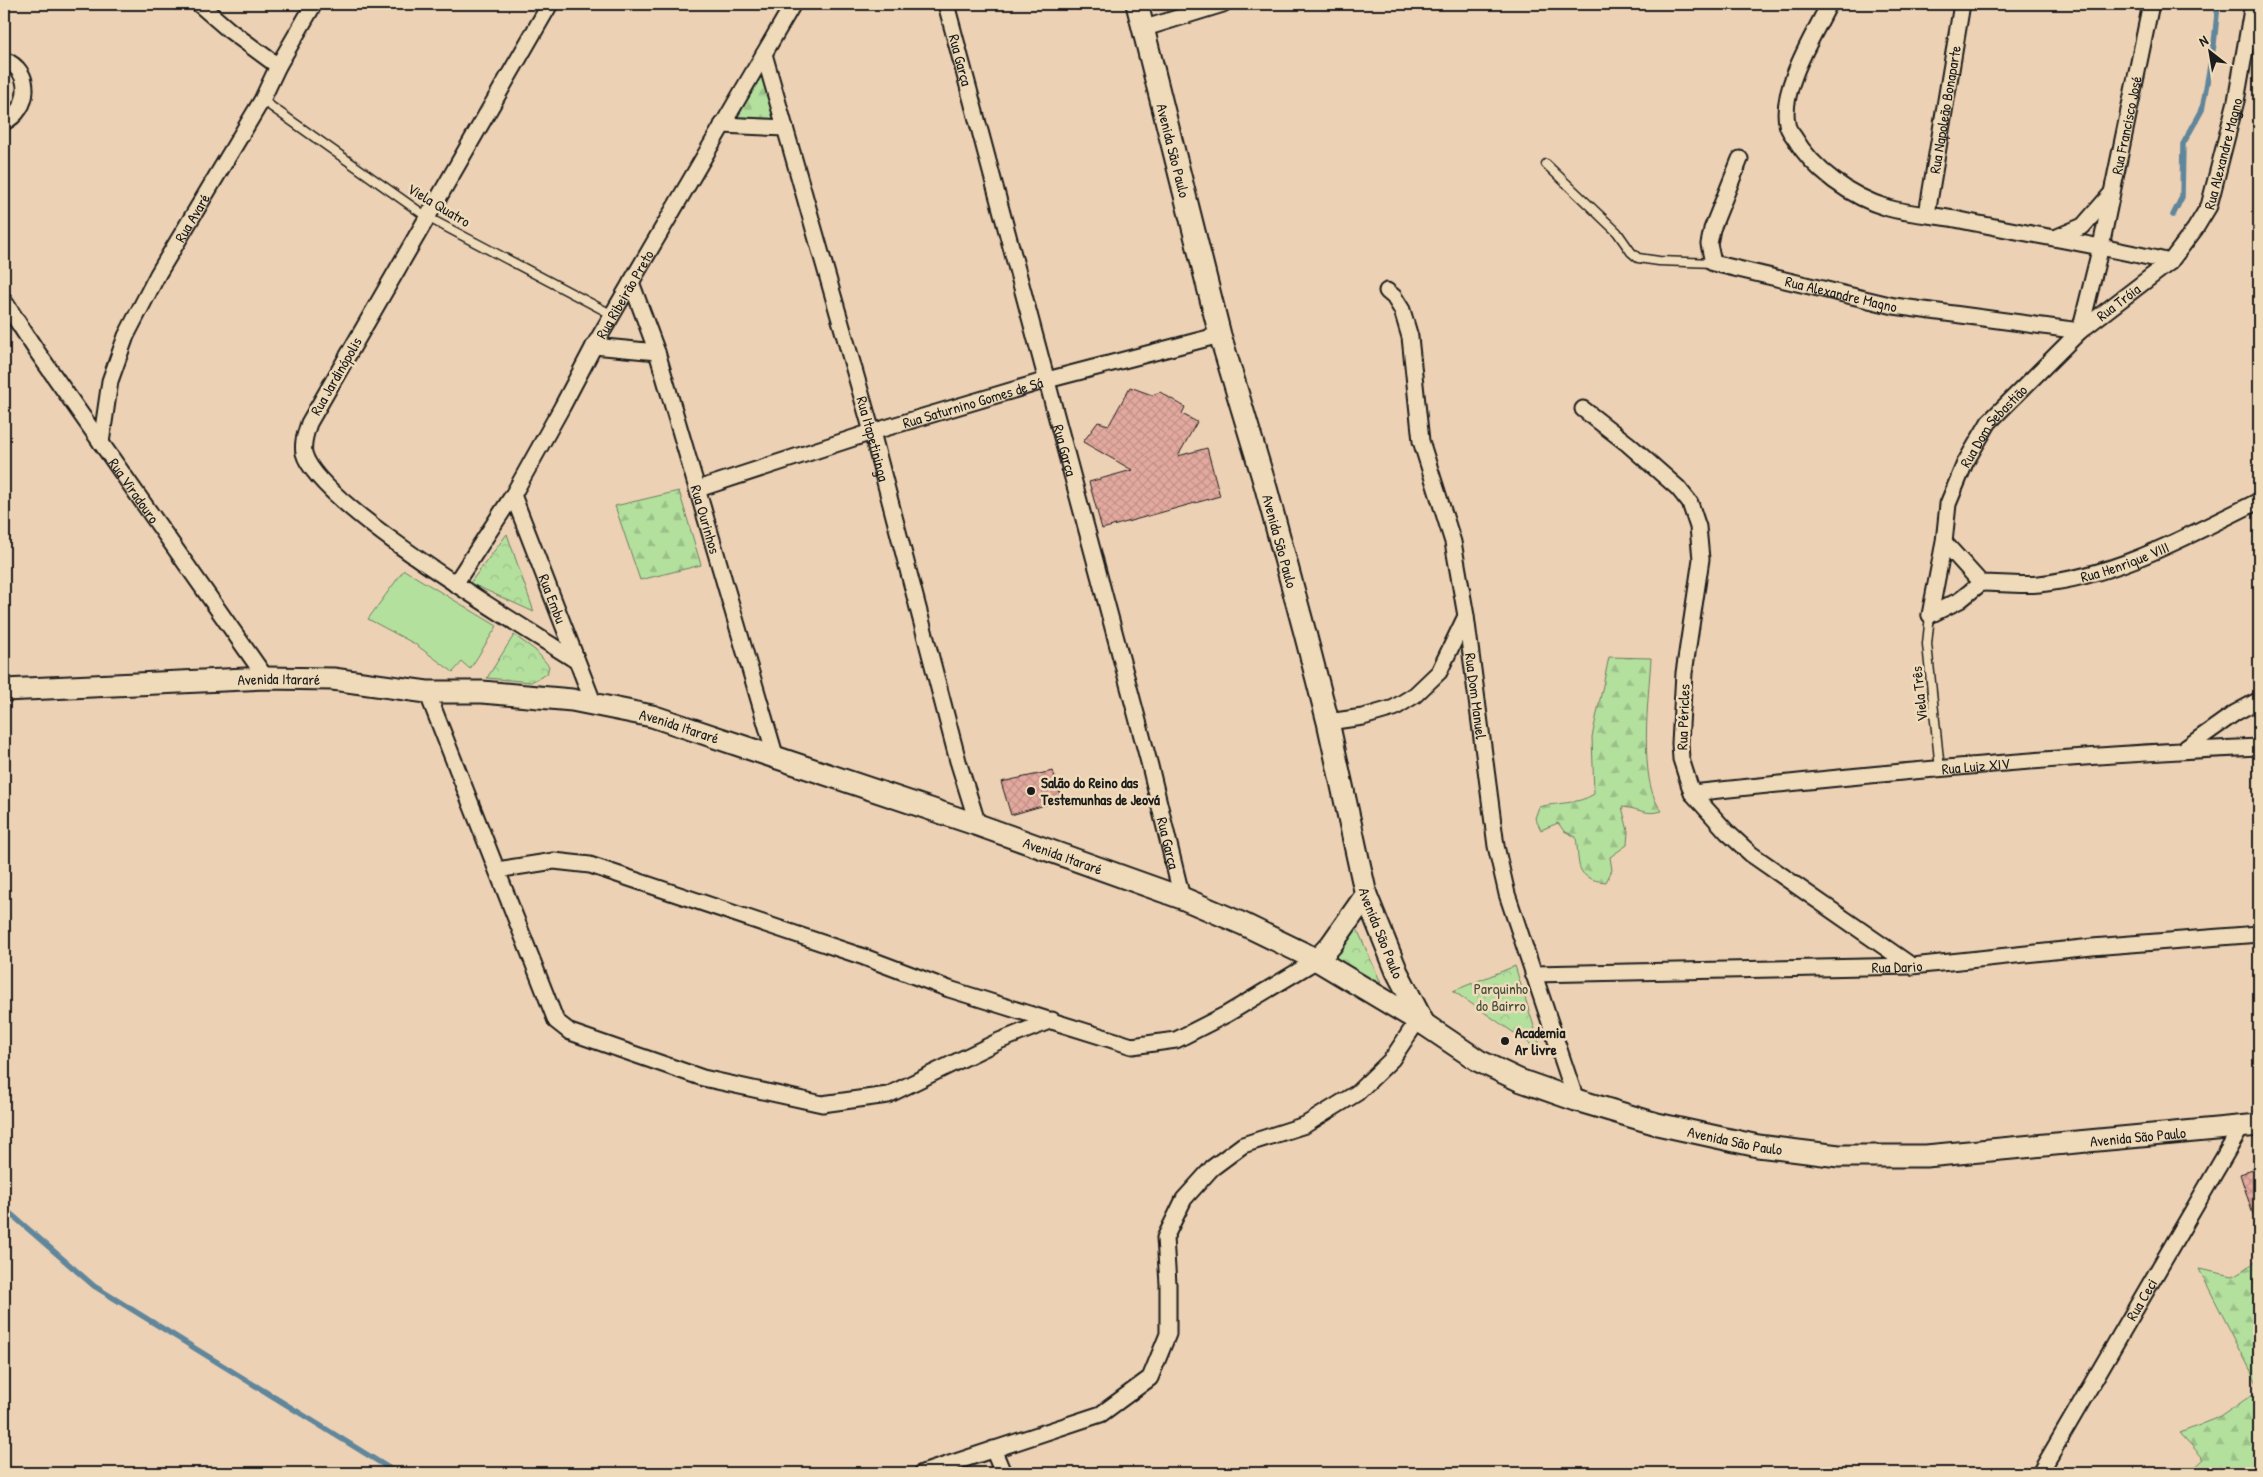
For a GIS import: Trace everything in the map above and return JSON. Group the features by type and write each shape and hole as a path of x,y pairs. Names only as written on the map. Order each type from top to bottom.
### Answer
{"main road":[{"name":"Avenida São Paulo","path":"1137,4 1220,335 1266,488 1328,722 1366,895 1397,972 1421,1022 1479,1061 1519,1080 1576,1100 1657,1124 1758,1146 1839,1156 1926,1156 2251,1125"},
{"name":"Avenida Itararé","path":"4,690 266,678 334,679 428,692 482,692 593,702 652,716 978,825 1182,898 1243,924 1317,960 1421,1022"},
{"path":"1317,960 1332,945 1366,895"}],"street":[{"path":"199,4 229,30 278,66"},
{"name":"Rua Avaré","path":"101,443 110,381 126,336 158,274 262,100 278,66 314,4"},
{"name":"Rua Jardinópolis","path":"550,4 309,423 304,440 304,453 318,478 364,518 455,584 575,660"},
{"name":"Rua Ribeirão Preto","path":"455,584 513,495 594,346 793,4"},
{"name":"Rua Garça","path":"946,4 1150,766 1182,898"},
{"path":"1142,28 1223,4"},
{"path":"1829,4 1800,64 1787,97 1787,124 1805,155 1822,172 1847,188 1882,205 2053,239 2101,246 2170,262"},
{"name":"Rua Napoleão Bonaparte","path":"1927,214 1962,4"},
{"name":"Rua Francisco José","path":"2101,246 2151,4"},
{"name":"Rua Alexandre Magno","path":"2170,262 2195,229 2209,206 2236,101 2253,4"},
{"name":"Rua Itapetininga","path":"764,54 872,432 958,761 978,825"},
{"path":"4,60 16,67 23,77 26,89 19,111 4,122"},
{"path":"722,125 785,128"},
{"path":"1716,263 1713,262 1709,244 1712,229 1740,158"},
{"path":"2053,239 2083,226 2112,193"},
{"name":"Rua Tróia","path":"2080,332 2101,246"},
{"name":"Rua Tróia","path":"2080,332 2170,262"},
{"name":"Rua Alexandre Magno","path":"1716,263 1894,306 2080,332"},
{"name":"Rua Ourinhos","path":"631,282 657,352 776,758"},
{"name":"Rua Dom Manuel","path":"1387,292 1394,297 1402,310 1410,338 1421,441 1453,542 1466,616 1496,846 1507,894 1576,1100"},
{"name":"Rua Viradouro","path":"4,301 266,678"},
{"name":"Rua Dom Sebastião","path":"1944,542 1948,504 1965,463 1989,422 2080,332"},
{"name":"Rua Saturnino Gomes de Sá","path":"698,489 872,432 1047,380 1220,335"},
{"path":"594,346 657,352"},
{"name":"Rua Péricles","path":"1584,409 1628,444 1678,488 1690,503 1698,527 1700,559 1684,673 1680,743 1681,759 1692,793 1750,854 1912,966"},
{"name":"Rua Embu","path":"513,495 575,660 593,702"},
{"name":"Rua Henrique VIII","path":"1981,583 2038,584 2086,575 2151,553 2259,500"},
{"path":"1930,615 1960,600 1981,583 1944,542"},
{"path":"1930,615 1944,542"},
{"path":"1328,722 1363,717 1394,708 1415,695 1439,672 1466,616"},
{"path":"428,692 556,1021 570,1032 704,1078 822,1104 888,1095 999,1041 1052,1020"},
{"path":"2183,750 2235,713 2259,700"},
{"name":"Rua Luiz XIV","path":"1692,793 1940,769 2259,746"},
{"path":"497,870 554,860 590,865 864,957 949,989 1132,1046 1176,1040 1226,1014 1317,960"},
{"name":"Rua Dario","path":"1533,974 1912,966 2092,947 2259,934"},
{"path":"922,1473 1101,1414 1150,1378 1168,1334 1168,1284 1165,1238 1184,1199 1212,1168 1243,1145 1305,1125 1357,1093 1392,1059 1421,1022"},
{"name":"Rua Ceci","path":"2040,1473 2251,1125"},
{"path":"993,1449 1003,1473"}],"lane":[{"name":"Viela Quatro","path":"262,100 427,217 613,315"},
{"path":"1546,164 1617,232 1631,252 1638,258 1659,261 1716,263"},
{"name":"Viela Três","path":"1930,615 1927,644 1940,769"}],"green space":[{"path":"763,66 782,125 728,121"},
{"path":"679,491 701,565 640,580 615,506"},
{"path":"507,534 534,612 470,583"},
{"path":"404,570 497,626 470,669 462,662 453,672 415,644 368,619"},
{"path":"514,635 535,650 549,666 547,674 531,682 487,678"},
{"path":"1609,657 1651,658 1646,738 1647,760 1649,781 1654,798 1662,811 1651,813 1622,807 1628,831 1627,845 1610,857 1612,870 1606,882 1595,880 1583,873 1580,868 1576,837 1564,831 1558,823 1541,830 1535,818 1539,807 1574,802 1594,794 1592,737"},
{"path":"1354,922 1381,983 1331,961"},
{"name":"Parquinho do Bairro","path":"1515,966 1542,1052 1453,991"},
{"path":"2259,1260 2259,1387 2199,1269 2233,1276"},
{"path":"2259,1390 2259,1473 2189,1473 2204,1459 2180,1433 2220,1417"}],"building":[{"path":"1130,387 1152,395 1160,392 1185,407 1182,414 1197,422 1178,456 1207,448 1220,496 1102,529 1089,482 1132,470 1083,442 1098,422 1109,425"},
{"name":"Salão do Reino das Testemunhas de Jeová","path":"1053,771 1062,800 1011,815 1001,782"},
{"path":"2259,1168 2259,1223 2256,1224 2240,1174"}],"waterway":[{"path":"2173,215 2182,197 2183,144 2202,110 2214,44 2218,4"},
{"path":"4,1208 94,1286 397,1473"}],"place":[{"name":"Salão do Reino das Testemunhas de Jeová","path":"1031,791"},
{"name":"Academia Ar livre","path":"1505,1041"}]}
